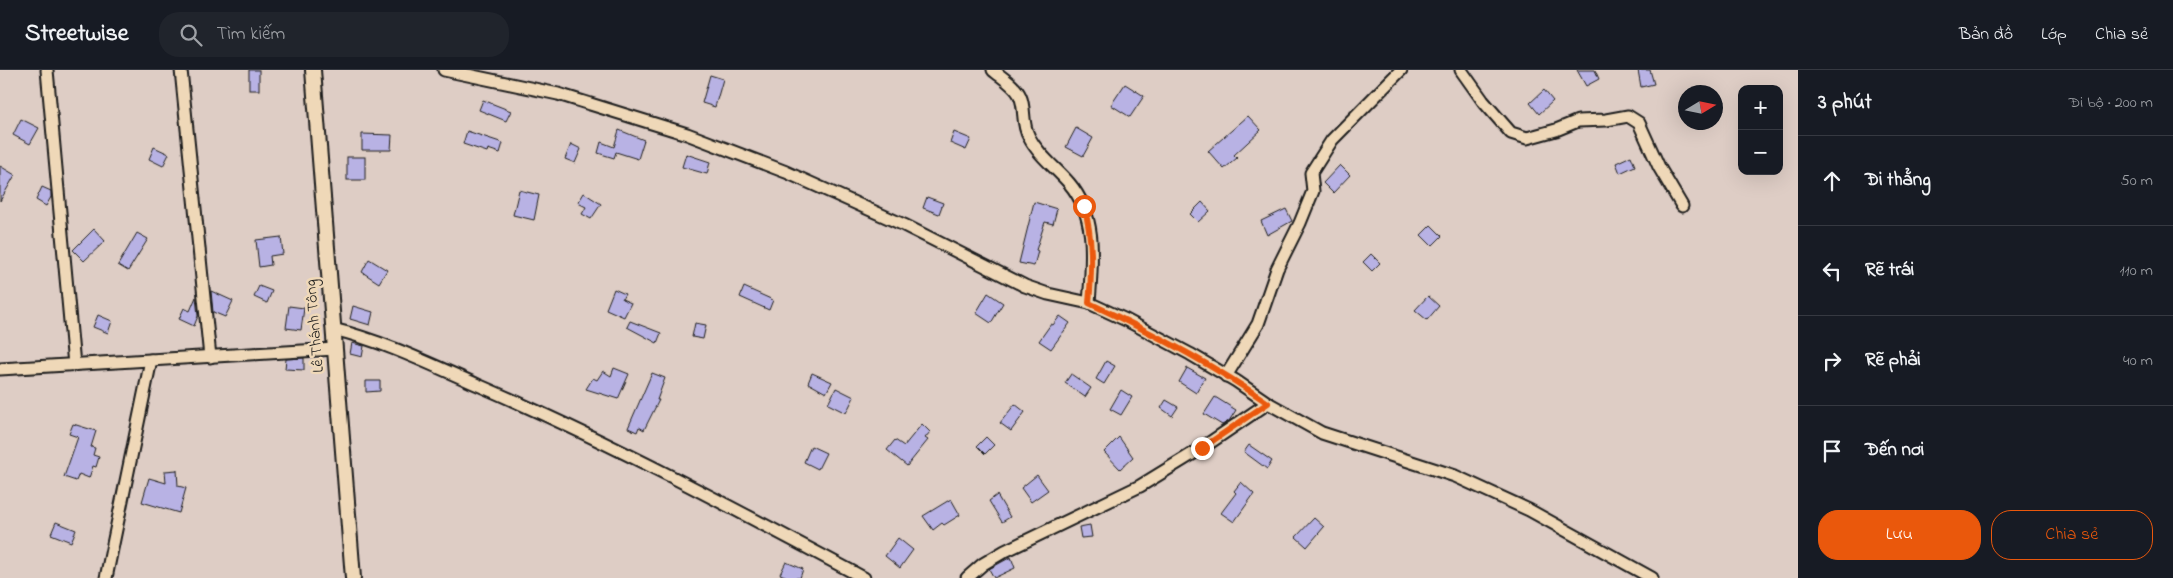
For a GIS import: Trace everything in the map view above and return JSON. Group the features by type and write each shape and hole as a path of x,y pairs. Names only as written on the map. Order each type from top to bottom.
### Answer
{"street":[{"path":"47,70 74,364"},
{"path":"181,70 210,357"},
{"name":"Lê Thánh Tông","path":"313,70 353,578"},
{"path":"444,70 558,94 687,134 786,172 904,225 1025,286 1048,294 1089,303 1134,325 1226,376 1268,403 1322,433 1455,476 1529,510 1652,578"},
{"path":"993,70 1020,97 1024,128 1034,147 1068,182 1084,206 1089,224 1092,262 1089,303"},
{"path":"1226,376 1258,324 1276,269 1300,224 1313,191 1311,173 1332,140 1401,70"},
{"path":"1460,70 1483,102 1511,133 1527,138 1556,130 1578,121 1606,120 1628,116 1639,123 1659,167 1682,206"},
{"path":"333,329 378,342 525,405 670,476 864,578"},
{"path":"0,369 335,349"},
{"path":"106,578 151,360"},
{"path":"967,578 983,564 998,555 1140,486 1202,448 1268,403"}],"building":[{"path":"249,70 259,70 259,90 249,90"},
{"path":"1577,70 1595,70 1599,79 1586,86"},
{"path":"1638,70 1650,70 1654,84 1641,87"},
{"path":"710,75 723,79 715,107 702,103"},
{"path":"1125,84 1144,96 1130,117 1111,105"},
{"path":"1544,90 1553,101 1539,114 1530,103"},
{"path":"483,100 511,111 506,121 479,110"},
{"path":"1248,116 1261,130 1234,155 1237,158 1224,169 1208,151"},
{"path":"21,119 39,128 30,144 13,135"},
{"path":"1076,128 1093,138 1083,156 1066,147"},
{"path":"619,130 644,140 638,159 616,152 614,158 598,153 601,142 614,147"},
{"path":"467,131 503,143 500,153 488,149 487,152 463,144"},
{"path":"954,132 971,139 966,150 950,143"},
{"path":"362,134 392,135 391,150 362,150"},
{"path":"571,144 581,149 575,163 565,159"},
{"path":"154,147 169,154 163,166 149,159"},
{"path":"686,154 710,162 707,174 682,167"},
{"path":"1631,156 1635,166 1620,173 1616,163"},
{"path":"347,157 365,157 365,180 347,180"},
{"path":"1340,165 1350,175 1333,193 1323,183"},
{"path":"0,166 15,175 0,201"},
{"path":"42,187 51,191 51,197 46,206 36,200"},
{"path":"519,190 539,195 534,220 513,215"},
{"path":"584,193 601,204 591,219 582,214 586,207 578,203"},
{"path":"927,197 943,203 939,214 923,208"},
{"path":"1034,202 1057,209 1053,224 1045,222 1036,250 1038,251 1034,266 1019,263"},
{"path":"1202,202 1210,211 1198,222 1190,214"},
{"path":"1286,209 1292,221 1267,235 1261,221"},
{"path":"1431,225 1442,236 1432,246 1421,235"},
{"path":"94,229 105,241 84,261 73,250"},
{"path":"137,233 148,239 128,271 118,265"},
{"path":"281,237 283,254 270,256 271,265 259,267 256,240"},
{"path":"1371,254 1380,263 1372,271 1363,262"},
{"path":"369,259 387,270 379,283 362,272"},
{"path":"259,286 272,291 267,303 254,297"},
{"path":"744,287 773,300 769,310 740,297"},
{"path":"614,289 625,294 622,299 631,303 624,317 606,309"},
{"path":"211,291 233,301 225,317 213,312"},
{"path":"988,293 1003,303 991,323 976,313"},
{"path":"1428,296 1439,306 1427,320 1415,310"},
{"path":"196,297 198,316 194,326 179,319 184,308 190,311"},
{"path":"289,306 304,308 301,330 286,328"},
{"path":"353,306 373,312 370,325 350,319"},
{"path":"98,315 112,321 108,333 93,327"},
{"path":"1060,316 1070,323 1051,349 1039,341 1051,324 1053,325"},
{"path":"630,321 661,333 657,343 627,327"},
{"path":"695,323 706,325 703,339 692,337"},
{"path":"352,343 364,346 362,357 350,354"},
{"path":"304,358 304,370 285,369 286,359"},
{"path":"1106,361 1115,366 1104,384 1096,379"},
{"path":"614,368 629,374 618,399 586,389 593,378 597,380 603,371 611,376"},
{"path":"1187,368 1205,378 1196,393 1179,382"},
{"path":"652,373 665,378 657,400 659,400 644,430 639,427 637,432 628,428"},
{"path":"812,373 832,382 826,393 808,383"},
{"path":"1071,374 1091,388 1085,397 1065,383"},
{"path":"366,381 380,381 380,391 366,392"},
{"path":"836,388 854,397 846,413 828,404"},
{"path":"1121,390 1132,397 1121,415 1110,409"},
{"path":"1215,397 1236,410 1229,421 1222,425 1204,414"},
{"path":"1166,400 1178,407 1172,416 1161,408"},
{"path":"1015,404 1025,412 1011,431 1000,423"},
{"path":"73,424 96,431 91,447 95,448 93,455 99,457 96,467 93,466 89,478 79,474 76,481 64,477 78,437 69,434"},
{"path":"922,424 930,432 925,438 928,440 907,466 887,450 895,440 904,446"},
{"path":"986,437 994,445 985,454 977,446"},
{"path":"1119,437 1133,457 1120,469 1104,452"},
{"path":"1249,445 1272,461 1267,469 1244,452"},
{"path":"811,446 826,453 818,469 804,462"},
{"path":"177,470 178,486 186,488 179,513 142,502 149,478 166,483 165,471"},
{"path":"1037,475 1048,490 1031,502 1021,488"},
{"path":"1241,482 1254,494 1234,522 1221,513 1236,493 1234,491"},
{"path":"997,495 1010,517 1002,522 989,501"},
{"path":"951,499 960,515 944,525 942,523 933,530 923,516"},
{"path":"1314,518 1324,527 1307,547 1296,537"},
{"path":"56,522 76,530 71,542 51,534"},
{"path":"1090,525 1092,537 1081,538 1079,527"},
{"path":"898,538 913,550 900,568 885,556"},
{"path":"1011,557 1015,568 994,578 989,569"},
{"path":"786,562 803,569 800,578 790,578 780,574"}],"route":[{"path":"1084,206 1089,224 1092,262 1089,303 1126,320 1190,354 1236,381 1268,403 1202,448"}]}
